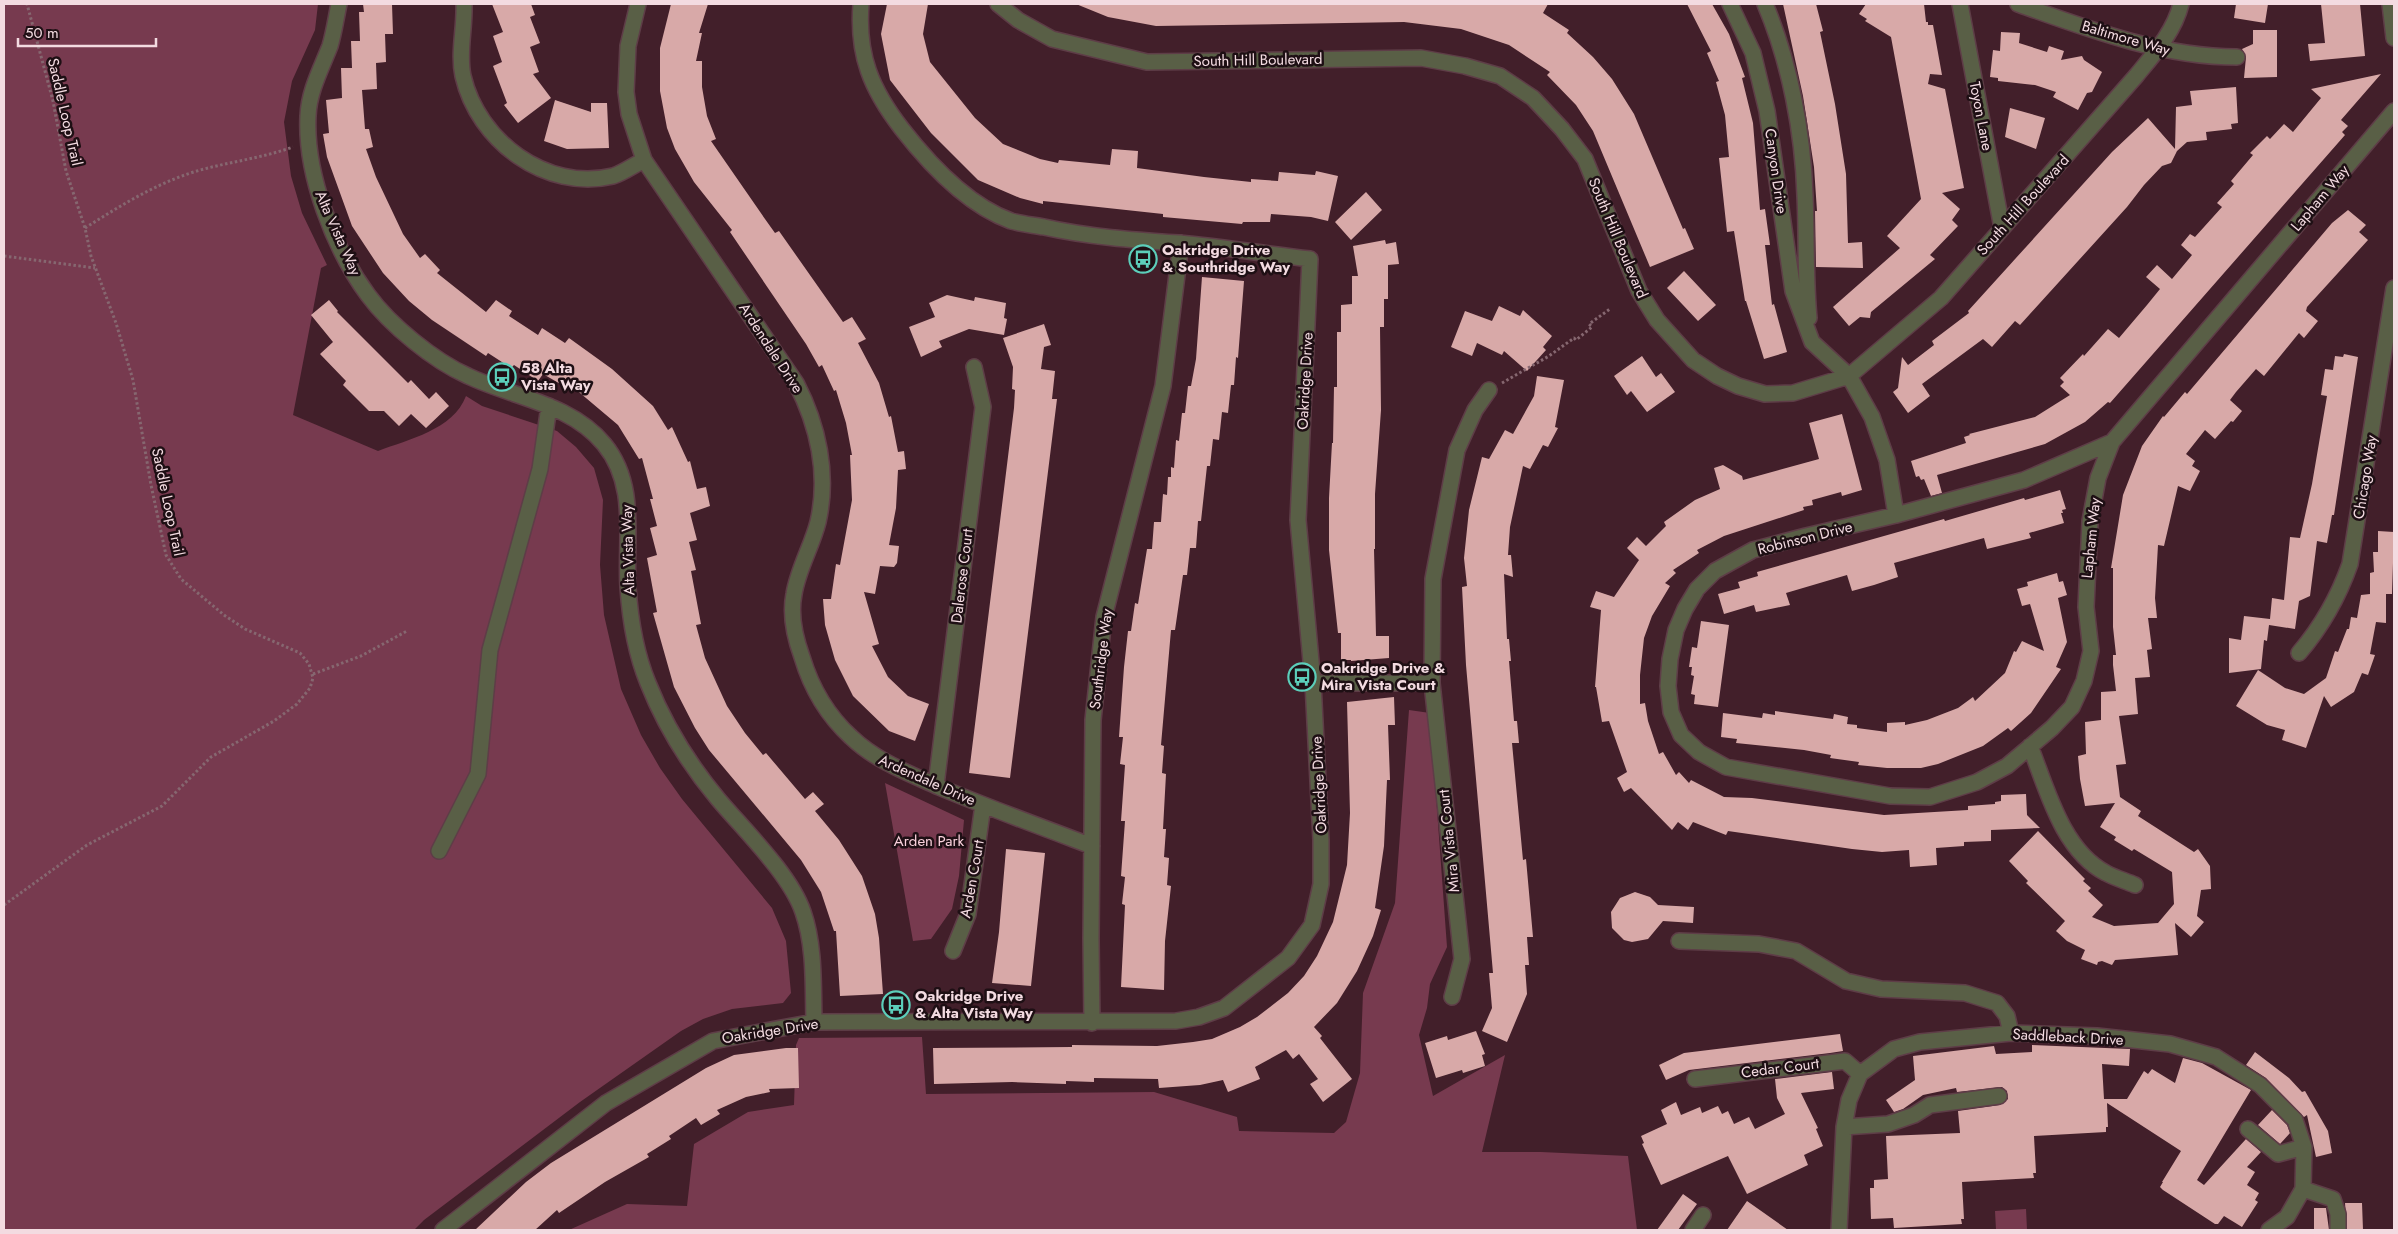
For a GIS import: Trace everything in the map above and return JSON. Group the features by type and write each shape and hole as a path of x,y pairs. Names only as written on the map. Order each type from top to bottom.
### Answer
{"street":[{"name":"Alta Vista Way","path":"339,4 331,42 314,85 308,112 308,142 315,180 347,260 368,296 400,329 438,358 467,376 549,406 586,425 604,444 615,460 628,502 628,588 634,635 647,680 668,728 689,762 772,864 790,888 803,911 809,939 814,1022"},
{"path":"464,4 462,74 468,96 479,118 494,137 513,154 535,166 559,175 586,178 614,176 644,160"},
{"name":"Ardendale Drive","path":"638,4 628,46 626,92 631,122 644,160 796,383 813,422 821,463 821,503 818,522 794,594 793,618 797,643 816,693 851,738 873,756 983,805 1092,846"},
{"name":"Oakridge Drive","path":"443,1230 606,1103 713,1041 814,1022 1092,1023 1176,1021 1199,1017 1224,1008 1288,958 1312,925 1321,884 1322,840 1313,683 1298,520 1310,259 1182,244 1086,236 1010,220 970,197 947,179 908,137 888,110 872,83 863,55 859,27 861,4"},
{"name":"South Hill Boulevard","path":"998,4 1018,20 1052,39 1147,62 1421,58 1465,66 1500,76 1533,98 1562,129 1585,159 1639,291 1657,320 1693,360 1717,376 1738,386 1765,394 1793,392 1849,376 1941,298 2124,91 2159,48 2174,24 2182,4"},
{"name":"Canyon Drive","path":"1730,4 1753,53 1767,111 1793,291 1812,342 1849,376 1872,417 1887,460 1896,516"},
{"name":"Canyon Drive","path":"1765,4 1782,53 1798,123 1805,196 1805,280 1812,342"},
{"name":"Toyon Lane","path":"1960,4 2002,228"},
{"name":"Baltimore Way","path":"2018,4 2159,48 2188,54 2237,57"},
{"path":"2390,4 2394,38"},
{"name":"Lapham Way","path":"2030,746 2052,728 2072,707 2084,681 2091,651 2086,607 2090,521 2098,478 2112,442 2394,111"},
{"name":"Southridge Way","path":"1092,1023 1093,720 1104,617 1163,386 1182,244"},
{"name":"Chicago Way","path":"2299,653 2329,613 2342,589 2350,564 2394,288"},
{"name":"Dalerose Court","path":"936,785 983,407 974,367"},
{"name":"Mira Vista Court","path":"1452,997 1462,959 1432,683 1433,579 1457,450 1475,410 1488,390"},
{"path":"439,851 478,774 490,650 540,469 549,406"},
{"name":"Robinson Drive","path":"2030,746 2007,766 1977,782 1930,798 1890,796 1726,767 1700,752 1682,735 1671,712 1668,686 1670,659 1676,630 1685,609 1697,589 1715,571 1753,550 1896,516 2024,480 2112,442"},
{"path":"1313,683 1432,683"},
{"path":"2030,746 2058,817 2080,852 2105,873 2135,885"},
{"name":"Arden Court","path":"953,951 968,914 983,805"},
{"path":"1679,941 1759,944 1796,951 1846,981 1881,990 1965,993 1997,1004 2007,1016 2012,1033"},
{"name":"Saddleback Drive","path":"1860,1074 1894,1050 1920,1042 2012,1033 2097,1036 2170,1044 2216,1057 2260,1085 2295,1120 2304,1147 2303,1189 2287,1216 2269,1230"},
{"name":"Cedar Court","path":"1695,1078 1845,1060 1860,1074"},
{"path":"1838,1230 1844,1127 1849,1100 1860,1074"},
{"path":"1844,1127 1888,1124 1914,1115 1930,1105 1999,1096"},
{"path":"2248,1130 2278,1154 2304,1147"},
{"path":"2303,1189 2334,1199 2338,1214 2338,1230"},
{"path":"1693,1230 1703,1215"}],"path":[{"name":"Saddle Loop Trail","path":"27,4 53,101 66,171 85,228 95,268 118,330 133,380 150,485 169,563 190,588 234,623 300,653 309,664 313,674"},
{"path":"85,228 128,201 182,176 208,168 273,154 308,142"},
{"path":"4,256 95,268"},
{"path":"1488,390 1549,356 1574,338 1576,340 1592,327 1590,324 1610,309"},
{"path":"4,905 87,845 162,806 211,757 274,720 297,704 310,688 313,674 361,656 407,631"}],"green space":[{"path":"4,4 318,4 315,30 292,81 284,122 291,176 302,213 327,265 321,268 293,415 378,451 429,432 441,425 460,408 466,396 482,406 557,431 576,447 594,468 603,500 600,565 604,615 621,689 641,735 660,768 682,799 772,908 786,941 791,993 783,1003 732,1009 703,1019 681,1031 580,1102 424,1220 414,1230 4,1230"},
{"path":"1409,710 1430,713 1447,947 1430,984 1427,1008 1419,1035 1433,1096 1505,1055 1482,1152 1541,1152 1628,1156 1637,1230 569,1230 627,1204 687,1206 694,1144 748,1112 794,1105 796,1045 799,1038 922,1037 926,1094 1154,1092 1237,1117 1239,1131 1334,1133 1346,1122 1360,1073 1363,993 1395,903"},
{"name":"Arden Park","path":"885,783 964,820 959,876 952,909 931,939 913,941"},
{"path":"2026,1209 2027,1230 1996,1230 1995,1211"}],"building":[{"path":"363,4 392,4 393,34 385,34 386,62 376,63 377,89 362,90 365,129 369,129 373,147 366,149 376,177 403,234 420,258 425,254 440,270 437,273 486,312 496,300 512,311 509,316 538,335 542,328 565,343 569,338 612,369 653,406 668,430 672,427 688,462 690,461 697,489 706,487 710,506 690,513 697,540 689,542 696,570 691,571 701,624 696,625 705,658 727,706 745,733 763,755 766,753 805,799 813,792 824,804 815,811 839,840 862,876 875,914 879,938 883,994 840,996 836,931 834,931 821,892 801,860 709,750 695,728 674,687 653,613 657,612 647,558 657,555 650,528 657,526 650,499 653,499 642,458 639,459 618,425 567,382 564,386 543,374 538,381 514,365 511,368 488,353 486,356 432,320 409,301 383,273 352,226 327,157 323,134 329,133 326,100 342,98 341,68 352,68 351,41 360,41 359,12 364,12"},
{"path":"492,4 531,4 535,15 530,17 540,43 530,47 539,72 533,74 551,98 518,123 504,105 507,103 493,66 502,62 493,36 503,32"},
{"path":"671,4 708,4 699,33 702,33 696,61 702,61 702,87 707,116 716,139 711,141 775,233 779,231 843,322 852,317 866,339 858,343 879,383 889,417 891,416 898,452 904,451 906,469 898,470 896,508 889,545 899,546 897,563 894,567 880,566 875,594 864,592 879,644 872,646 888,677 908,696 929,704 915,741 889,731 853,696 835,660 825,625 823,599 831,599 836,564 840,565 852,500 850,455 852,455 846,423 836,390 834,391 822,365 819,367 806,344 730,232 732,230 694,182 675,149 667,128 660,91 660,48"},
{"path":"887,4 928,4 923,34 930,62 975,118 1003,144 1040,159 1058,163 1059,160 1110,165 1112,149 1138,151 1137,168 1251,182 1251,179 1278,181 1279,172 1315,175 1316,171 1338,176 1328,221 1311,217 1271,214 1270,222 1243,222 1242,224 1163,217 1163,214 1043,201 1043,204 1020,198 978,180 931,133 890,80 881,34"},
{"path":"1076,4 1548,4 1543,13 1569,30 1567,33 1593,57 1612,79 1634,114 1683,229 1685,228 1694,249 1650,267 1593,131 1576,105 1547,75 1550,72 1509,45 1461,29 1404,22 1156,26 1108,17"},
{"path":"1687,4 1712,4 1729,34 1745,77 1742,78 1753,123 1760,210 1765,209 1770,245 1765,245 1772,305 1774,304 1787,352 1764,359 1745,301 1734,231 1727,232 1719,158 1729,157 1725,115 1716,82 1719,81 1707,53 1711,51"},
{"path":"1783,4 1816,4 1823,31 1820,32 1835,104 1846,174 1848,243 1862,242 1863,268 1816,267 1815,211 1817,211 1814,167 1803,96"},
{"path":"1866,4 1924,4 1926,22 1928,22 1928,25 1933,25 1942,75 1930,74 1928,84 1945,89 1964,188 1942,193 1960,209 1952,220 1958,226 1930,255 1935,259 1871,312 1870,318 1860,317 1849,326 1833,307 1900,248 1887,236 1921,199 1891,37 1865,21 1867,19 1859,14"},
{"path":"2236,4 2268,4 2265,23 2234,18"},
{"path":"2321,4 2360,4 2365,56 2310,61 2308,44 2325,43"},
{"path":"2253,30 2277,30 2277,77 2244,78 2246,57 2242,49 2253,44"},
{"path":"2001,32 2020,33 2019,43 2047,52 2049,46 2064,51 2061,60 2082,56 2084,60 2102,72 2092,92 2087,93 2078,110 2053,97 2056,92 2035,85 1998,81 1998,78 1990,77 1993,50 2000,51"},
{"path":"2381,74 2341,120 2348,126 2342,132 2345,135 2110,403 2108,402 2085,422 2045,444 1937,475 1942,493 1931,496 1924,479 1921,480 1919,476 1916,477 1911,461 1966,443 1964,437 1969,434 2035,417 2070,395 2060,386 2064,382 2060,378 2083,354 2084,356 2108,329 2119,338 2160,289 2146,277 2157,265 2172,279 2192,255 2181,245 2190,234 2195,237 2222,207 2217,203 2234,184 2231,181 2253,155 2250,153 2267,136 2270,139 2284,124 2293,132 2321,98 2311,89"},
{"path":"2236,87 2238,123 2231,124 2232,129 2206,132 2207,140 2187,142 2177,151 2171,163 2162,166 2144,185 2127,207 2020,325 2015,321 1992,347 1983,339 1922,384 1930,396 1908,413 1893,392 1898,388 1902,357 1908,365 1934,345 1932,341 1969,313 1968,311 2112,152 2148,118 2175,149 2176,107 2192,105 2190,91"},
{"path":"555,100 591,112 591,103 607,103 609,148 567,149 544,141"},
{"path":"2010,108 2045,118 2036,149 2005,137"},
{"path":"1366,192 1382,210 1351,240 1335,222"},
{"path":"2348,210 2366,225 2359,232 2368,240 2307,307 2306,311 2318,321 2304,338 2299,333 2264,376 2256,369 2236,392 2230,400 2242,411 2233,422 2231,421 2215,439 2205,430 2186,454 2195,461 2192,466 2200,471 2190,491 2178,486 2164,546 2158,545 2155,598 2157,618 2148,618 2152,649 2147,650 2150,677 2135,678 2138,714 2119,716 2126,764 2116,765 2120,797 2141,811 2138,816 2194,852 2198,849 2210,866 2211,889 2201,890 2197,916 2204,922 2191,937 2175,923 2178,955 2115,960 2112,965 2102,961 2098,962 2097,965 2081,959 2085,950 2067,941 2056,931 2065,921 2026,883 2028,881 2009,861 2038,831 2085,879 2083,881 2091,888 2088,891 2103,905 2092,917 2114,926 2158,923 2174,904 2172,872 2134,849 2132,851 2114,840 2116,837 2100,827 2115,803 2085,806 2080,779 2078,756 2086,754 2085,722 2101,720 2101,692 2116,691 2113,665 2113,655 2116,655 2113,627 2113,568 2111,568 2123,495 2142,446 2163,416 2185,392 2187,394 2332,223"},
{"path":"1385,240 1386,244 1396,242 1399,264 1388,265 1388,299 1384,299 1384,327 1380,327 1381,410 1375,494 1374,549 1376,636 1389,636 1389,658 1351,661 1341,660 1341,633 1338,633 1329,550 1329,498 1333,443 1334,387 1337,387 1337,332 1341,332 1341,305 1352,304 1352,276 1358,276 1353,246"},
{"path":"1684,271 1716,305 1698,321 1667,288"},
{"path":"1202,277 1244,281 1238,358 1236,357 1234,385 1231,385 1228,413 1222,412 1219,440 1213,439 1210,466 1207,466 1201,521 1198,521 1196,548 1190,548 1187,575 1183,575 1175,630 1171,630 1161,745 1164,746 1162,773 1166,774 1163,829 1166,829 1164,857 1169,858 1167,885 1171,886 1165,941 1164,990 1121,987 1125,905 1122,904 1125,877 1121,876 1125,821 1121,821 1125,765 1120,764 1123,737 1119,737 1128,631 1131,631 1135,603 1138,604 1147,549 1152,549 1154,522 1161,522 1163,494 1167,495 1168,477 1171,477 1171,467 1174,468 1176,440 1179,441 1182,413 1185,413 1188,386 1191,386 1196,359"},
{"path":"947,295 974,301 975,297 1006,303 1004,318 1007,319 1004,335 969,329 939,341 942,347 921,357 909,327 935,317 929,303"},
{"path":"329,300 337,312 408,383 411,380 429,399 436,392 449,406 426,428 411,414 399,426 384,411 369,411 343,385 346,381 320,354 333,342 311,315"},
{"path":"1499,306 1520,316 1523,310 1552,336 1543,347 1546,350 1527,371 1504,351 1502,355 1477,343 1472,356 1451,347 1465,311 1492,321"},
{"path":"1044,324 1051,345 1044,347 1041,369 1055,371 1052,399 1057,399 1010,778 969,773 1014,408 1015,390 1012,389 1013,367 1003,338"},
{"path":"2344,354 2358,357 2334,515 2332,515 2327,543 2317,541 2310,596 2299,601 2295,629 2269,625 2267,641 2264,640 2261,669 2229,673 2229,638 2241,640 2244,616 2270,619 2272,598 2284,600 2290,537 2300,538 2312,484 2327,396 2321,395 2325,369 2333,370 2335,356 2343,357"},
{"path":"1642,356 1656,377 1661,373 1675,392 1647,412 1631,391 1627,395 1614,376"},
{"path":"1537,376 1564,380 1555,427 1558,428 1548,447 1543,445 1530,469 1523,466 1510,527 1508,555 1511,555 1513,577 1504,574 1514,721 1517,721 1519,743 1512,743 1523,860 1526,859 1533,937 1527,937 1529,965 1525,965 1527,994 1507,1042 1482,1031 1492,1008 1489,973 1493,973 1466,665 1462,587 1467,586 1464,558 1469,510 1482,457 1489,459 1505,430 1513,434 1534,396"},
{"path":"1842,414 1862,490 1842,496 1841,492 1812,500 1813,505 1803,507 1804,510 1724,536 1697,550 1699,553 1673,570 1676,573 1665,583 1670,586 1652,616 1644,638 1640,675 1640,704 1645,703 1648,721 1659,754 1663,752 1676,775 1679,772 1689,783 1691,780 1724,797 1752,798 1884,815 1968,810 1968,806 1995,804 1995,802 2001,801 2001,795 2026,794 2027,815 2040,828 1991,830 1991,841 1964,842 1964,846 1936,848 1937,865 1910,867 1909,850 1882,852 1728,831 1726,835 1693,822 1688,830 1678,822 1672,830 1631,788 1624,792 1617,778 1627,772 1609,721 1602,722 1595,687 1601,610 1590,607 1596,591 1614,597 1639,560 1627,548 1637,537 1646,546 1666,526 1664,522 1695,500 1720,489 1714,468 1723,465 1742,476 1743,480 1819,459 1809,423"},
{"path":"2060,490 2066,509 2062,510 2063,513 2061,513 2064,523 2029,533 2031,538 1987,549 1984,538 1894,563 1898,577 1874,585 1852,591 1847,575 1786,593 1790,605 1756,612 1754,605 1724,614 1718,594 1740,588 1738,582 1758,576 1757,572 1944,519 1945,521 2024,498 2025,500"},
{"path":"2378,531 2394,532 2392,594 2386,594 2386,623 2376,622 2370,654 2375,655 2368,675 2362,673 2354,692 2331,707 2324,696 2306,748 2282,740 2285,730 2267,725 2236,706 2258,670 2285,688 2304,694 2326,678 2335,651 2338,652 2347,629 2349,629 2351,617 2357,618 2361,595 2370,594 2370,573 2374,572 2373,552 2378,552"},
{"path":"2057,573 2059,582 2063,581 2067,595 2058,598 2067,642 2056,667 2061,669 2031,713 2011,731 2008,728 1983,746 1938,764 1921,768 1887,768 1858,765 1859,762 1830,758 1831,755 1804,750 1736,743 1737,739 1721,737 1723,713 1762,718 1763,713 1775,715 1775,711 1833,719 1834,714 1848,717 1847,724 1857,725 1857,728 1887,732 1887,723 1905,722 1905,725 1927,720 1958,708 1973,697 1975,701 2005,673 2014,651 2016,652 2022,641 2044,651 2030,604 2022,606 2017,589 2028,586 2027,582"},
{"path":"1701,621 1729,625 1718,707 1694,704 1695,695 1691,694 1694,676 1691,675 1692,667 1689,667 1692,647 1697,648"},
{"path":"1394,697 1395,725 1388,725 1390,780 1387,780 1384,846 1375,908 1381,910 1373,936 1357,971 1337,1003 1314,1027 1322,1036 1320,1038 1352,1079 1323,1102 1310,1084 1318,1079 1299,1054 1293,1059 1286,1050 1255,1067 1260,1079 1228,1092 1223,1080 1200,1085 1159,1088 1158,1079 1094,1078 1094,1082 1066,1081 1066,1084 1012,1082 934,1084 933,1048 1072,1047 1072,1045 1157,1046 1193,1042 1212,1039 1240,1027 1257,1017 1288,993 1304,976 1317,956 1333,922 1347,865 1350,813 1347,702"},
{"path":"1006,849 1045,853 1031,986 992,983 999,932"},
{"path":"1635,892 1650,897 1658,905 1694,907 1693,923 1663,921 1648,939 1632,942 1624,940 1612,928 1611,912 1620,898"},
{"path":"1476,1031 1485,1054 1482,1055 1485,1066 1463,1073 1462,1070 1436,1078 1425,1043 1447,1036 1448,1040"},
{"path":"1840,1034 1843,1051 1689,1070 1666,1080 1659,1065 1684,1053"},
{"path":"2032,1045 2130,1049 2129,1066 2102,1064 2104,1099 2127,1099 2144,1071 2148,1074 2152,1069 2175,1083 2183,1058 2202,1063 2251,1090 2197,1180 2204,1185 2246,1139 2261,1152 2247,1167 2255,1172 2247,1185 2259,1193 2255,1200 2258,1202 2242,1227 2224,1216 2218,1224 2215,1224 2163,1190 2160,1187 2162,1182 2181,1151 2107,1103 2108,1127 2106,1127 2106,1132 2034,1136 2036,1173 2033,1173 2034,1178 1962,1182 1964,1219 1961,1219 1962,1224 1894,1228 1893,1218 1871,1219 1870,1188 1874,1188 1874,1180 1888,1179 1886,1136 1960,1133 1958,1111 2000,1105 2008,1099 2007,1091 2002,1087 1957,1092 1956,1088 1923,1095 1903,1109 1894,1112 1886,1100 1915,1080 1913,1056 1994,1046 1996,1054 2032,1052"},
{"path":"798,1048 799,1088 769,1089 770,1092 746,1097 717,1110 720,1114 701,1125 696,1118 669,1136 671,1139 647,1154 649,1157 605,1182 559,1213 557,1210 535,1230 475,1230 526,1182 551,1163 706,1068 734,1055"},
{"path":"2255,1052 2289,1078 2302,1092 2305,1091 2328,1131 2332,1153 2316,1157 2307,1115 2304,1117 2266,1078 2246,1065"},
{"path":"1832,1072 1834,1089 1801,1093 1818,1128 1816,1129 1823,1146 1804,1155 1808,1165 1747,1194 1728,1156 1661,1185 1642,1144 1644,1143 1641,1136 1667,1124 1661,1110 1676,1102 1681,1115 1700,1107 1702,1113 1718,1106 1722,1114 1728,1111 1734,1124 1749,1117 1755,1129 1785,1114 1777,1098 1775,1079"},
{"path":"2272,1110 2287,1125 2290,1133 2280,1144 2258,1125"},
{"path":"1683,1194 1697,1204 1678,1230 1657,1230"},
{"path":"1747,1201 1788,1230 1727,1230"},
{"path":"2345,1203 2362,1203 2363,1230 2347,1230"},
{"path":"2314,1208 2326,1208 2329,1230 2314,1230"}],"place":[{"name":"Oakridge Drive & Southridge Way","path":"1143,259"},
{"name":"58 Alta Vista Way","path":"502,377"},
{"name":"Oakridge Drive & Mira Vista Court","path":"1302,677"},
{"name":"Oakridge Drive & Alta Vista Way","path":"896,1005"}]}
